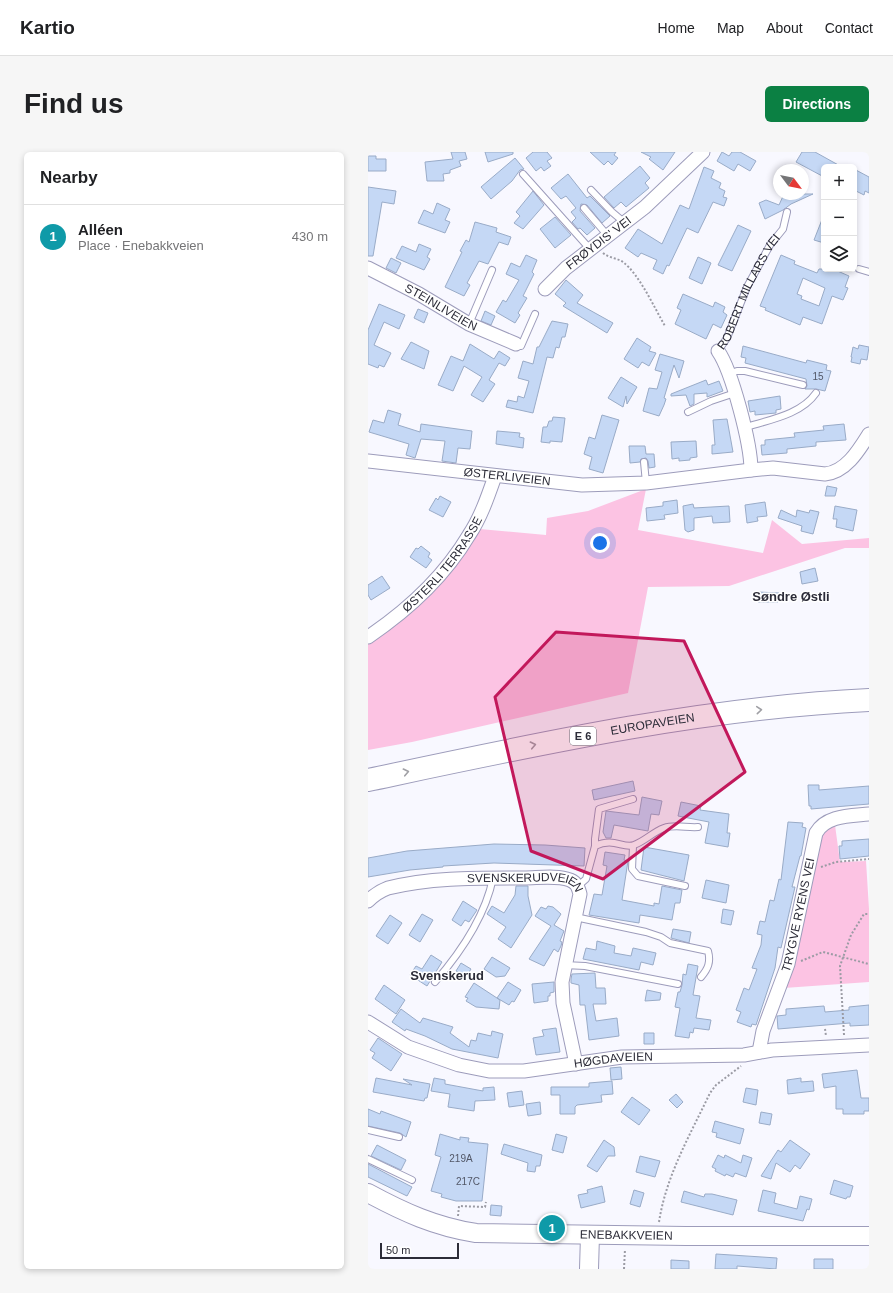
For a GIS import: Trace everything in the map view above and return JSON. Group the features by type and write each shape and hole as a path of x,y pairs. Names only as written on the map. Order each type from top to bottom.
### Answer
{"highway":[{"name":"EUROPAVEIEN","path":"368,766 615,715 750,697 869,686"},
{"name":"EUROPAVEIEN","path":"368,780 537,744 617,730 753,711 869,700"}],"main road":[{"name":"ENEBAKKVEIEN","path":"368,1193 417,1218 459,1230 490,1234 804,1237 869,1236"},
{"path":"589,1269 590,1235"}],"street":[{"name":"FRØYDIS' VEI","path":"545,289 566,268 625,223 673,182 703,152"},
{"name":"STEINLIVEIEN","path":"368,268 419,294 469,324 516,344"},
{"name":"ROBERT MILLARS VEI","path":"718,351 724,360 735,393 749,450 751,470"},
{"name":"ØSTERLIVEIEN","path":"368,462 582,485 646,483 773,468 812,474 829,474 847,464 869,434"},
{"name":"ØSTERLI TERRASSE","path":"368,637 401,613 425,591 455,558 479,516 495,476"},
{"name":"TRYGVE RYENS VEI","path":"755,1053 788,964 806,882 812,846 820,827 825,822 835,819 869,814"},
{"name":"SVENSKERUDVEIEN","path":"368,901 374,893 389,888 439,880 493,878 568,879 578,886 580,894 564,965 562,982 563,1003 576,1064"},
{"name":"HØGDAVEIEN","path":"368,1022 408,1047 473,1069 524,1071 622,1057 654,1055 704,1057 869,1045"}],"lane":[{"path":"523,174 593,247"},
{"path":"591,190 625,223"},
{"path":"584,208 608,236"},
{"name":"ROBERT MILLARS VEI","path":"718,351 727,338 747,287 770,245 783,229 787,212"},
{"path":"859,269 869,272"},
{"path":"469,324 492,270"},
{"path":"516,344 520,346 535,314"},
{"path":"728,374 745,370 803,385"},
{"path":"688,412 711,401 735,393"},
{"path":"743,428 793,412 811,401 816,393"},
{"path":"644,462 646,483"},
{"path":"578,886 586,879 595,846 594,839 599,809 633,799"},
{"path":"595,846 611,842 633,846 664,828 677,826 698,827"},
{"path":"633,846 632,869 638,876 685,886"},
{"path":"436,982 471,934 485,906 493,878"},
{"path":"575,917 646,932 661,937 670,943 708,952 710,958 709,965 701,978"},
{"path":"564,965 585,966 678,984"},
{"path":"368,1130 399,1137"},
{"path":"368,1160 412,1180"}],"path":[{"path":"593,247 624,263 630,271 637,276 665,326"},
{"path":"806,882 820,868 828,864 869,859"},
{"path":"844,1039 840,966 851,935 864,914 869,914"},
{"path":"788,964 823,952 869,964"},
{"path":"659,1226 662,1203 670,1178 710,1093 716,1085 736,1071 755,1053"},
{"path":"458,1219 460,1206 485,1207 486,1202"},
{"path":"624,1269 625,1246"}],"highlighted area":[{"path":"556,632 684,641 745,772 603,879 531,851 495,697"}],"shaded area":[{"path":"646,489 638,530 763,553 772,520 802,544 869,538 869,548 845,548 729,586 648,587 628,693 412,742 368,750 368,632 413,596 469,528 546,535 547,518 588,511"},
{"path":"835,825 840,862 866,861 869,909 869,982 784,988 795,963 821,835 824,829"}],"building":[{"path":"451,152 465,152 467,159 459,161 461,166 450,170 450,173 443,174 444,181 427,181 425,162 453,159"},
{"path":"485,152 513,152 513,154 488,162"},
{"path":"533,152 547,152 552,158 547,161 551,166 544,171 541,167 536,171 526,158"},
{"path":"590,152 616,152 614,155 618,158 612,165 608,161 604,165"},
{"path":"641,152 675,152 663,170 649,159 651,157"},
{"path":"722,152 729,156 732,152 740,152 756,161 750,171 738,164 734,171 717,161"},
{"path":"802,152 815,152 837,164 821,164 821,175 809,169 809,164 800,164 796,162"},
{"path":"368,156 376,156 376,159 386,159 386,171 368,171"},
{"path":"515,158 524,169 520,170 512,181 491,199 481,187"},
{"path":"640,166 650,178 645,183 649,188 626,207 621,202 614,208 604,197"},
{"path":"704,167 714,171 711,178 721,183 719,188 725,191 723,197 727,198 724,206 713,202 698,233 687,228 669,266 667,265 663,274 653,269 657,260 641,253 638,257 625,248 638,229 662,244 680,205 689,209"},
{"path":"857,171 869,177 869,193 865,191 864,195 857,192"},
{"path":"568,174 587,198 590,196 610,216 602,223 587,205 581,204 580,211 595,228 587,235 580,228 578,229 572,222 576,218 571,212 576,208 566,196 561,199 551,188"},
{"path":"368,187 396,191 394,204 382,202 373,256 368,256"},
{"path":"533,191 544,205 523,229 514,223 520,216 516,212"},
{"path":"766,200 779,205 781,200 800,200 765,219 759,203"},
{"path":"437,203 450,209 445,220 450,222 445,233 418,223 424,210 433,214"},
{"path":"555,217 571,235 555,248 540,229"},
{"path":"475,222 497,228 496,232 511,237 508,245 499,242 488,264 479,261 467,283 470,285 464,296 445,287 462,252 460,251 466,240 469,242"},
{"path":"821,222 821,242 814,240"},
{"path":"738,225 751,231 732,271 718,265"},
{"path":"419,244 431,249 427,257 430,259 424,270 396,258 402,246 416,252"},
{"path":"526,255 537,260 532,272 534,274 523,296 527,298 518,313 520,315 515,323 496,312 503,300 506,302 519,280 506,274 511,263 520,267"},
{"path":"781,255 795,261 794,264 817,273 819,269 821,269 821,272 840,272 849,276 845,287 848,288 843,300 832,296 822,324 803,317 800,325 765,310 766,308 760,306","holes":["803,278 825,288 819,306 801,299 802,296 797,294"]},
{"path":"698,257 711,263 702,284 689,278"},
{"path":"391,258 401,263 396,273 386,268"},
{"path":"566,280 583,295 577,303 613,323 607,333 563,306 566,303 555,294"},
{"path":"683,294 713,307 715,302 725,307 723,312 727,315 721,328 713,324 706,339 675,324 681,310 677,308"},
{"path":"379,304 405,315 399,329 384,322 374,345 391,353 384,367 379,365 378,368 368,364 368,330"},
{"path":"418,309 428,313 424,323 414,318"},
{"path":"485,311 495,316 491,325 481,321"},
{"path":"552,321 568,324 565,337 562,337 559,348 556,347 553,358 547,357 533,413 506,407 508,400 517,402 518,396 524,398 529,381 518,378 523,361 533,364 537,347 539,347"},
{"path":"637,338 651,347 649,351 656,353 649,366 642,362 638,368 624,359"},
{"path":"411,342 429,351 424,369 401,359"},
{"path":"470,344 494,359 499,351 510,358 505,366 499,363 489,380 495,384 483,402 471,395 482,377 464,366 453,391 438,385 451,356 463,361"},
{"path":"859,345 869,347 867,360 861,359 860,364 851,362 853,347 858,349"},
{"path":"743,346 806,363 807,360 827,365 826,370 831,371 825,391 805,389 807,386 806,379 745,363 746,358 741,357"},
{"path":"660,354 684,361 679,378 674,365 664,398 666,399 659,416 643,411 649,388 657,389 662,372 655,370"},
{"path":"621,377 637,387 627,404 626,396 623,407 608,398"},
{"path":"706,380 708,385 719,381 723,391 707,397 707,393 694,394 694,404 690,406 686,395 671,396 671,394"},
{"path":"780,396 781,409 776,410 776,413 755,415 755,411 750,412 748,401"},
{"path":"388,410 401,414 398,425 420,432 421,424 472,431 470,449 458,448 456,463 442,461 445,441 421,439 415,458 406,455 409,444 369,432 373,420 384,423"},
{"path":"602,415 619,420 603,473 589,469 592,457 584,454 589,437 595,439"},
{"path":"553,417 565,418 562,442 541,442 543,427 547,427 549,421 552,421"},
{"path":"727,419 733,452 712,454 712,445 715,445 713,420"},
{"path":"844,424 846,440 816,442 816,446 787,449 787,453 762,455 761,445 765,445 765,440 795,437 794,433 824,430 823,426"},
{"path":"497,431 520,433 519,437 524,438 523,448 496,444"},
{"path":"696,441 697,457 690,458 690,460 679,461 679,458 672,459 671,442"},
{"path":"629,446 645,446 646,454 654,454 655,467 649,468 646,458 641,459 640,462 630,463"},
{"path":"827,486 837,488 835,496 825,496"},
{"path":"440,496 451,502 443,517 429,510 436,498 438,500"},
{"path":"677,500 678,513 664,515 665,519 647,521 646,508 663,506 663,502"},
{"path":"765,502 767,516 757,517 758,521 747,523 745,505"},
{"path":"693,504 694,508 729,506 730,522 713,523 712,516 694,518 694,530 688,532 685,530 683,506"},
{"path":"835,506 857,510 853,531 836,527 837,519 833,519"},
{"path":"781,510 796,517 797,510 809,513 810,510 819,512 813,534 801,531 802,526 778,518"},
{"path":"421,546 430,553 428,557 432,560 426,568 410,557 416,548 418,549"},
{"path":"815,568 818,581 802,584 800,572"},
{"path":"382,576 390,588 371,600 368,595 368,585"},
{"path":"758,592 779,593 778,602 758,602"},
{"path":"633,781 635,791 594,800 592,790"},
{"path":"808,785 819,785 819,790 869,786 869,804 811,809 811,806 809,806"},
{"path":"642,797 662,801 659,815 651,814 648,831 614,825 611,838 606,838 603,832 606,811 639,815"},
{"path":"681,802 701,806 700,810 729,814 727,833 730,833 728,847 705,843 709,822 678,816"},
{"path":"788,822 803,823 802,827 806,828 801,856 792,887 795,887 781,948 778,947 775,968 756,1025 752,1024 751,1027 737,1022 741,1012 736,1010 744,988 749,990 757,969 752,968 761,945 762,935 757,934 760,921 765,922 770,900 774,901 779,879 781,880"},
{"path":"869,839 869,856 840,859 839,846 842,846 842,841"},
{"path":"494,844 545,845 585,848 584,866 494,863 443,866 368,877 368,858 407,851"},
{"path":"644,847 689,855 684,881 641,870"},
{"path":"605,852 625,855 624,860 628,861 622,900 654,906 654,903 659,904 662,886 682,890 680,903 675,903 672,920 640,915 639,923 589,915 594,894 602,895 607,866 603,865"},
{"path":"706,880 729,885 726,903 702,898"},
{"path":"516,886 528,886 528,896 532,915 511,948 498,939 506,927 487,914 492,906 504,913 515,895"},
{"path":"463,901 477,910 469,922 465,920 461,926 452,920"},
{"path":"548,906 553,907 561,914 554,925 564,931 560,941 562,942 561,946 558,952 554,949 544,966 529,959 551,926 535,916 541,907 546,909"},
{"path":"723,909 734,911 731,925 721,923"},
{"path":"422,914 433,920 420,942 409,935"},
{"path":"390,915 402,923 388,944 376,936"},
{"path":"673,929 691,932 689,943 671,938"},
{"path":"597,941 615,946 614,953 631,956 633,948 656,953 653,965 641,962 639,970 583,959 586,948 596,950"},
{"path":"431,955 442,962 427,986 410,975 416,966 422,969"},
{"path":"492,957 510,968 505,976 496,977 484,969"},
{"path":"461,963 471,969 466,977 456,971"},
{"path":"688,964 698,966 693,995 700,996 696,1018 711,1020 709,1030 694,1028 693,1033 690,1032 689,1038 675,1036 680,1008 675,1007 678,992 680,992 682,985 683,974 686,975"},
{"path":"595,973 596,988 605,988 606,1004 593,1004 596,1021 617,1018 619,1036 589,1040 585,1005 580,1005 579,985 571,983 571,979 572,974"},
{"path":"508,982 521,990 514,1002 512,1001 509,1005 497,998"},
{"path":"554,982 554,992 550,993 550,996 548,996 548,1001 534,1003 532,984"},
{"path":"474,983 500,1000 499,1009 476,1007 466,1001 468,998 465,997"},
{"path":"384,985 405,1000 396,1014 375,999"},
{"path":"647,990 661,993 660,1000 645,1001"},
{"path":"869,1005 869,1025 850,1026 850,1023 778,1029 777,1016 786,1015 786,1009 824,1006 825,1012 849,1010 849,1007"},
{"path":"401,1009 420,1023 423,1018 453,1027 450,1033 469,1047 471,1040 476,1041 478,1033 491,1036 492,1031 503,1034 498,1058 452,1049 425,1036 406,1029 405,1031 392,1022"},
{"path":"556,1028 560,1052 536,1055 533,1038 544,1036 542,1030"},
{"path":"644,1033 654,1033 654,1044 644,1044"},
{"path":"378,1038 402,1054 391,1071 372,1058 375,1053 370,1050"},
{"path":"621,1067 622,1079 611,1080 610,1068"},
{"path":"857,1070 861,1098 869,1098 869,1111 864,1111 864,1114 843,1114 843,1109 836,1109 836,1086 824,1088 822,1074"},
{"path":"376,1078 412,1085 403,1079 430,1084 427,1098 425,1098 424,1101 373,1092"},
{"path":"434,1078 445,1080 445,1084 483,1091 483,1088 494,1087 495,1100 475,1101 474,1111 448,1107 450,1094 431,1091"},
{"path":"801,1078 801,1082 813,1081 814,1091 788,1094 787,1080"},
{"path":"612,1081 613,1094 601,1095 602,1102 577,1105 575,1107 575,1114 560,1114 560,1095 551,1095 551,1087 589,1087 589,1083"},
{"path":"746,1088 758,1090 756,1105 743,1102"},
{"path":"522,1091 524,1105 509,1107 507,1093"},
{"path":"676,1094 683,1102 677,1108 669,1100"},
{"path":"632,1097 650,1110 639,1125 621,1112"},
{"path":"540,1102 541,1114 528,1116 526,1104"},
{"path":"368,1109 380,1114 381,1111 411,1122 406,1137 400,1133 368,1126"},
{"path":"761,1112 772,1114 770,1125 759,1123"},
{"path":"715,1121 744,1129 740,1144 716,1137 717,1133 712,1132"},
{"path":"440,1134 460,1140 460,1137 469,1138 468,1142 488,1144 482,1201 456,1201 441,1197 442,1194 431,1191 441,1157 435,1155"},
{"path":"556,1134 567,1137 563,1153 552,1150"},
{"path":"604,1140 614,1147 615,1156 608,1156 597,1172 587,1166"},
{"path":"790,1140 810,1154 800,1169 795,1165 790,1172 776,1163 771,1179 761,1176 778,1150 781,1152"},
{"path":"504,1144 542,1155 540,1166 536,1166 535,1172 527,1171 528,1163 501,1154"},
{"path":"377,1145 406,1160 401,1170 371,1156"},
{"path":"718,1155 724,1158 725,1155 741,1163 743,1155 752,1158 746,1177 735,1173 733,1177 726,1174 725,1176 715,1171 716,1169 712,1167"},
{"path":"640,1156 660,1161 655,1177 636,1172"},
{"path":"368,1164 412,1187 407,1196 368,1177"},
{"path":"834,1180 853,1186 850,1197 847,1197 846,1199 830,1194"},
{"path":"602,1186 605,1202 581,1208 578,1195 588,1193 587,1190"},
{"path":"634,1190 644,1193 640,1207 630,1204"},
{"path":"763,1190 776,1193 774,1203 797,1209 800,1196 812,1199 809,1210 807,1209 803,1221 758,1211"},
{"path":"684,1191 704,1197 705,1194 712,1194 737,1200 733,1215 681,1202"},
{"path":"491,1205 502,1206 501,1216 490,1215"},
{"path":"716,1254 777,1258 776,1269 737,1266 737,1269 715,1269"},
{"path":"814,1259 833,1259 833,1269 814,1269"},
{"path":"671,1260 689,1261 689,1269 671,1269"}],"place":[{"name":"Alléen","path":"552,1228"}],"district":[{"name":"Søndre Østli","path":"791,596"},
{"name":"Svenskerud","path":"447,975"}]}
